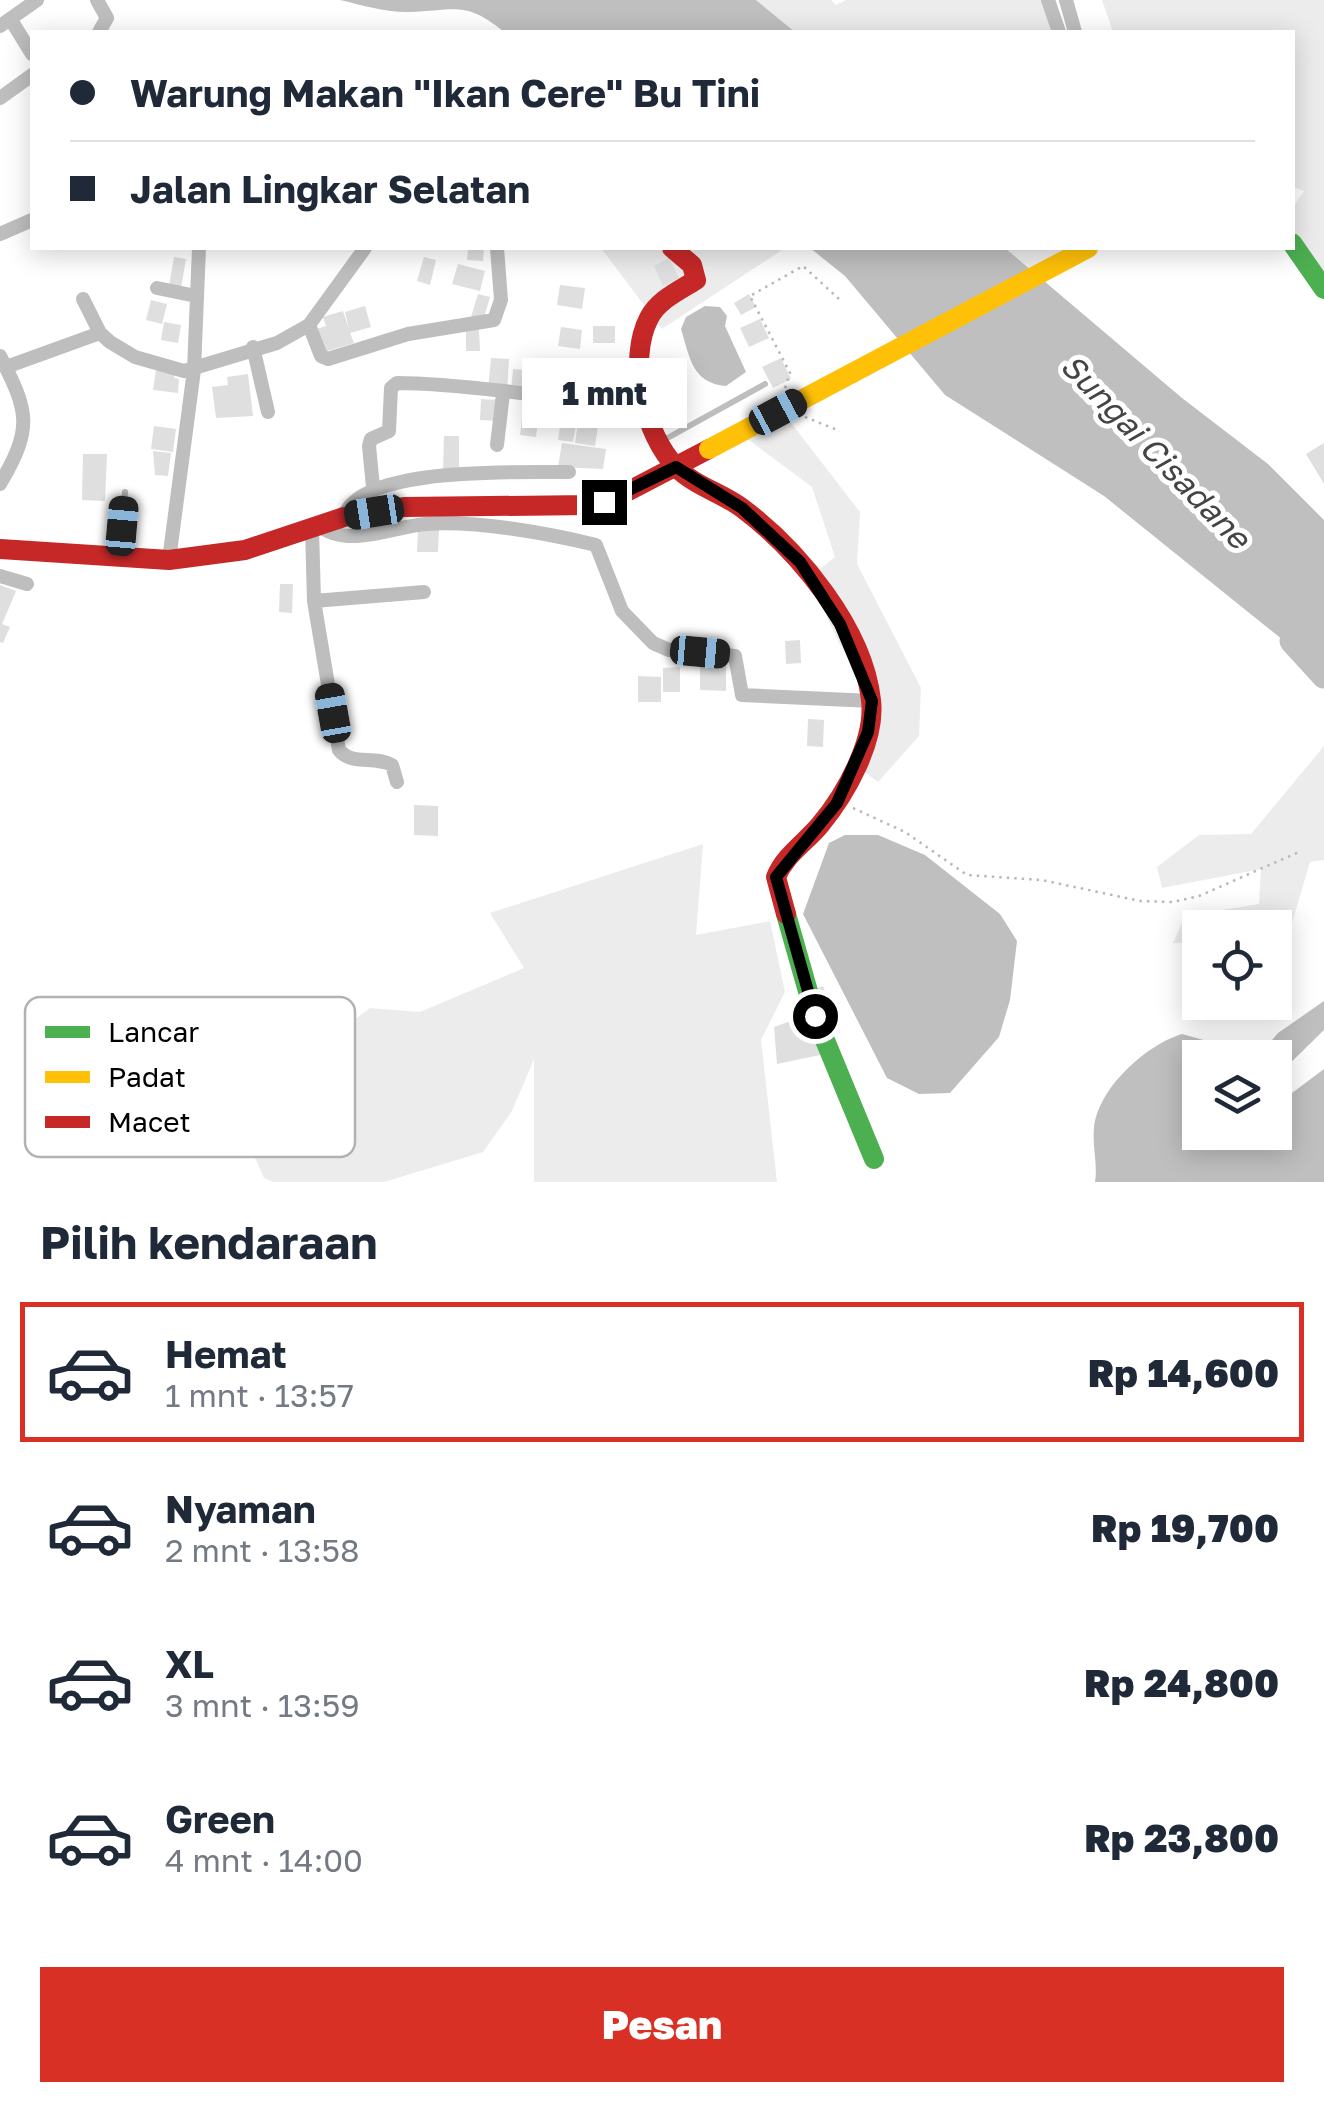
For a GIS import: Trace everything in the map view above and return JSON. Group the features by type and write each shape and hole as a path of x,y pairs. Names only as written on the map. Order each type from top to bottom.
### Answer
{"main road":[{"path":"1295,247 1324,289"},
{"path":"674,250 692,265 696,280 662,301 648,318 641,340 642,398 661,442 676,467 742,508 800,562 840,624 872,701 868,732 837,803 776,877 815,1016 874,1159"},
{"path":"0,549 170,560 245,550 344,517 404,507 589,505 618,497 1084,250"}],"street":[{"path":"30,52 5,23 37,0"},
{"path":"97,0 106,18 100,30"},
{"path":"1048,0 1058,30"},
{"path":"1066,0 1074,30"},
{"path":"0,98 30,76"},
{"path":"0,234 30,221"},
{"path":"170,560 194,370 200,250"},
{"path":"83,299 100,333 135,356 168,368 194,370 254,347 286,340 309,326 364,250"},
{"path":"309,326 321,356 328,359 408,334 490,322 501,300 497,250"},
{"path":"158,288 196,296"},
{"path":"0,484 25,433 19,390 3,361 100,333"},
{"path":"254,347 268,412"},
{"path":"373,486 371,440 392,425 392,384 466,384 503,393 642,398"},
{"path":"497,445 503,393"},
{"path":"344,517 352,498 373,486 432,477 569,472"},
{"path":"396,782 392,765 384,760 353,760 339,750 314,601 315,527 356,536 445,524 596,545 627,618 659,646 735,656 742,696 872,701"},
{"path":"0,576 27,584"},
{"path":"314,601 424,592"}],"lane":[{"path":"661,442 764,384"},
{"path":"119,559 125,492"}],"path":[{"path":"779,395 790,384 790,373 750,296 803,266 839,299"},
{"path":"837,803 905,832 968,875 1042,880 1140,901 1173,902 1199,896 1299,852"}],"shaded area":[{"path":"756,0 831,0 836,5 846,0 1043,0 1054,30 793,30"},
{"path":"1102,0 1324,0 1324,300 1289,250 1295,250 1295,204 1304,191 1295,188 1295,30 1112,30"},
{"path":"603,250 782,250 662,329"},
{"path":"1007,250 1079,250 1038,275"},
{"path":"775,402 860,512 857,564 921,688 919,736 878,782 849,760 880,705 839,643 809,578 835,557 812,487 742,435"},
{"path":"1324,746 1324,860 1310,862 1292,923 1292,910 1222,910 1259,904 1261,869 1162,888 1157,867 1199,835 1251,834"},
{"path":"703,844 696,935 770,921 785,992 761,1040 777,1182 534,1182 534,1059 512,1111 483,1152 384,1182 274,1182 264,1178 255,1157 355,1157 355,1019 370,1008 420,1012 524,968 490,913"},
{"path":"1182,923 1182,943 1173,943"}],"water":[{"path":"340,0 756,0 793,30 501,30 469,11 375,8"},
{"path":"812,250 1007,250 1182,398 1268,464 1324,520 1324,673 1104,496 945,395 845,276"},
{"path":"705,306 720,307 727,316 725,326 746,372 726,386 699,374 681,329 686,317"},
{"path":"845,835 878,835 925,855 1000,914 1017,941 1010,1000 999,1037 950,1093 919,1094 887,1078 803,914 829,843"},
{"path":"1324,1001 1324,1030 1292,1061 1292,1040 1272,1040"},
{"path":"1182,1034 1203,1040 1182,1040 1182,1150 1292,1150 1292,1093 1324,1069 1324,1182 1095,1182 1094,1128 1104,1098 1139,1058"}],"building":[{"path":"468,250 484,250 483,261 467,260"},
{"path":"174,257 186,259 181,288 169,286"},
{"path":"424,257 436,260 430,285 417,281"},
{"path":"669,258 679,278 663,286 654,266"},
{"path":"458,264 485,271 480,291 452,284"},
{"path":"560,285 585,288 582,309 557,305"},
{"path":"478,294 490,297 483,321 471,317"},
{"path":"749,294 756,307 741,315 734,303"},
{"path":"151,300 167,304 162,324 146,320"},
{"path":"365,306 371,327 350,333 354,343 321,353 313,330 326,326 323,317 343,311 349,329 345,312"},
{"path":"760,319 769,338 749,347 740,328"},
{"path":"164,322 181,325 178,343 161,340"},
{"path":"593,326 615,326 615,343 593,343"},
{"path":"561,327 582,330 580,349 558,346"},
{"path":"466,330 479,330 480,351 466,351"},
{"path":"491,358 509,359 507,391 488,389"},
{"path":"781,358 791,379 773,388 762,367"},
{"path":"536,360 554,363 551,389 533,387"},
{"path":"513,369 526,370 524,392 511,390"},
{"path":"156,370 175,373 174,378 179,379 178,393 153,390"},
{"path":"248,374 253,416 216,418 212,387 228,385 227,377"},
{"path":"525,394 541,396 536,437 520,435"},
{"path":"481,399 500,400 499,421 480,420"},
{"path":"564,401 580,404 573,442 558,440"},
{"path":"581,403 601,406 595,446 575,443"},
{"path":"154,426 176,429 173,452 151,449"},
{"path":"444,436 459,436 459,474 443,473"},
{"path":"562,443 606,449 603,469 558,467"},
{"path":"1324,443 1324,484 1306,454"},
{"path":"153,451 171,453 168,476 155,475"},
{"path":"83,454 107,454 105,501 82,500"},
{"path":"418,529 439,530 438,552 417,552"},
{"path":"280,584 293,584 292,613 279,612"},
{"path":"0,585 16,591 2,624 10,627 3,643 0,642"},
{"path":"800,640 801,663 786,664 785,641"},
{"path":"700,660 726,664 726,691 700,690"},
{"path":"680,667 680,692 663,692 663,668"},
{"path":"638,676 661,677 661,702 638,702"},
{"path":"808,719 824,720 823,747 807,746"},
{"path":"414,805 438,806 438,836 414,835"},
{"path":"823,986 840,1031 827,1035 810,991"},
{"path":"804,1016 810,1043 817,1041 820,1055 777,1064 774,1027"}],"waterway":[{"name":"Sungai Cisadane","path":"1292,641 1324,676"}],"traffic: fast":[{"path":"1295,247 1324,289"},
{"path":"786,914 815,1016 874,1159"}],"traffic: jam":[{"path":"674,250 692,265 696,280 658,306 649,318 639,355 642,396 656,437 677,468 742,508 805,568 855,646 871,700 869,733 848,783 830,813 776,877 786,914"},
{"path":"0,549 169,560 245,550 344,517 404,507 589,505 617,497 709,449"}],"traffic: slow":[{"path":"709,449 1084,250"}],"route":[{"path":"604,502 676,467 742,508 773,533 825,596 866,681 872,716 837,803 779,868 776,877 815,1016"}]}
